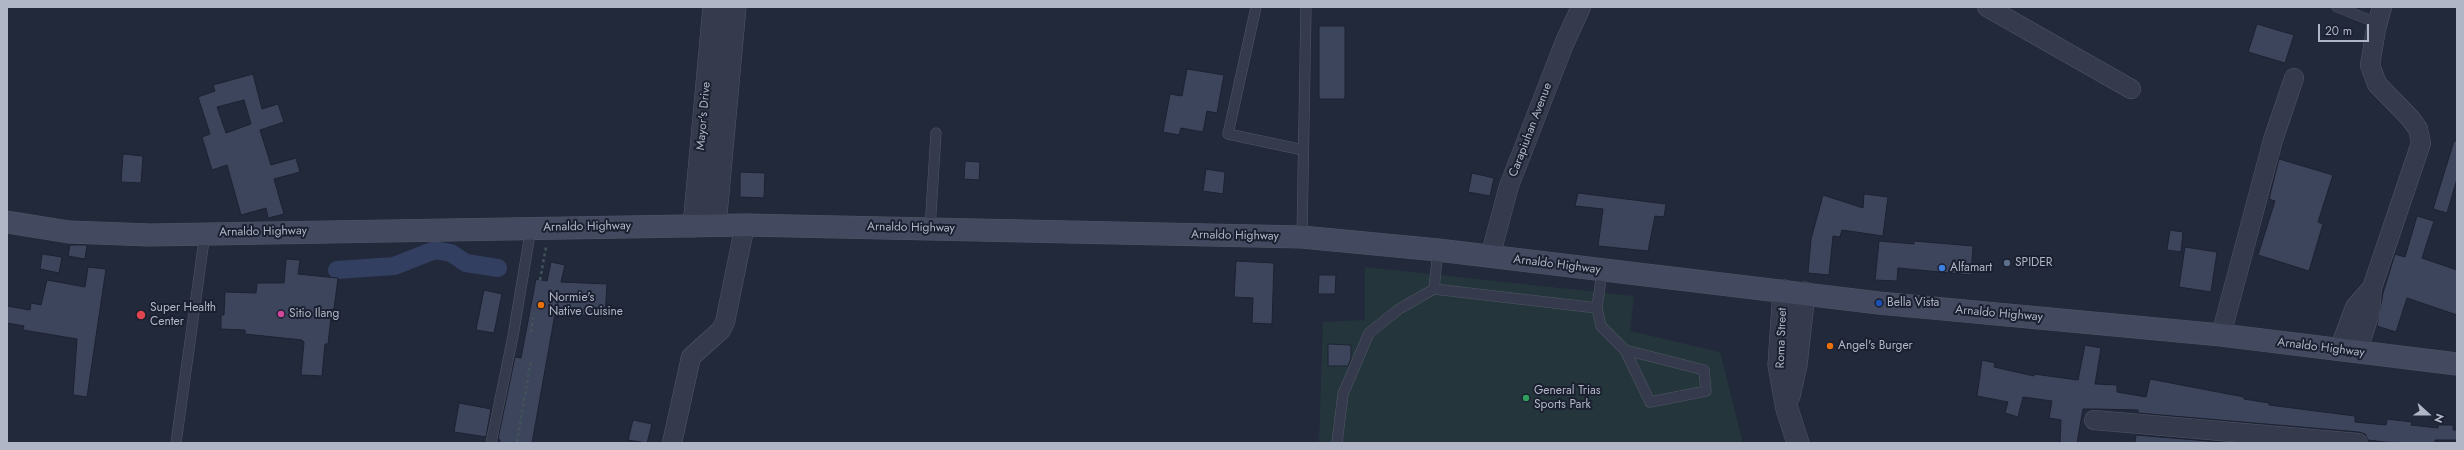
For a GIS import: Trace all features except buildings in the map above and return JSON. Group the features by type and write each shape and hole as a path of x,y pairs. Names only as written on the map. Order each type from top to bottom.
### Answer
{"main road":[{"name":"Arnaldo Highway","path":"7,222 69,232 105,234 745,225 1302,238 1438,250 1602,271 1879,303 2221,335 2457,364"}],"street":[{"name":"Mayor's Drive","path":"704,225 714,7"},
{"name":"Mayor's Drive","path":"704,225 735,7"},
{"name":"Carapiuhan Avenue","path":"1490,257 1509,186 1564,44 1581,7"},
{"path":"1987,7 2131,89"},
{"path":"2348,351 2355,307 2372,288 2421,143 2418,129 2377,84 2370,65 2380,15"},
{"path":"2221,335 2273,140 2294,78"},
{"path":"672,443 691,356 721,330 725,322 745,225"},
{"name":"Roma Street","path":"1794,292 1779,365 1787,409 1798,443"},
{"path":"2094,420 2358,443"}],"lane":[{"path":"1256,7 1228,134 1303,150"},
{"path":"1302,238 1306,7"},
{"path":"2337,7 2380,15"},
{"path":"930,229 936,133"},
{"path":"491,443 513,336 540,228"},
{"path":"176,443 205,233"},
{"path":"1434,289 1438,250"},
{"path":"1602,271 1597,308 1601,326 1625,350 1650,402 1706,391 1704,370 1625,350"},
{"path":"1337,443 1343,394 1369,333 1374,327 1398,309 1434,289 1597,308"}],"path":[{"path":"540,228 540,280"},
{"path":"531,332 534,313"},
{"path":"517,442 530,360"}],"shaded area":[{"name":"General Trias Sports Park","path":"1365,267 1634,296 1630,331 1720,352 1743,443 1319,443 1323,322 1365,320"}],"waterway":[{"path":"337,270 394,266 435,250 451,253 466,263 498,268"}],"place":[{"name":"SPIDER","path":"2007,263"},
{"name":"Alfamart","path":"1942,268"},
{"name":"Bella Vista","path":"1879,303"},
{"name":"Normie's Native Cuisine","path":"541,305"},
{"name":"Sitio Ilang","path":"281,314"},
{"name":"Super Health Center","path":"141,315"},
{"name":"Angel's Burger","path":"1830,346"},
{"name":"General Trias Sports Park","path":"1526,398"}]}
